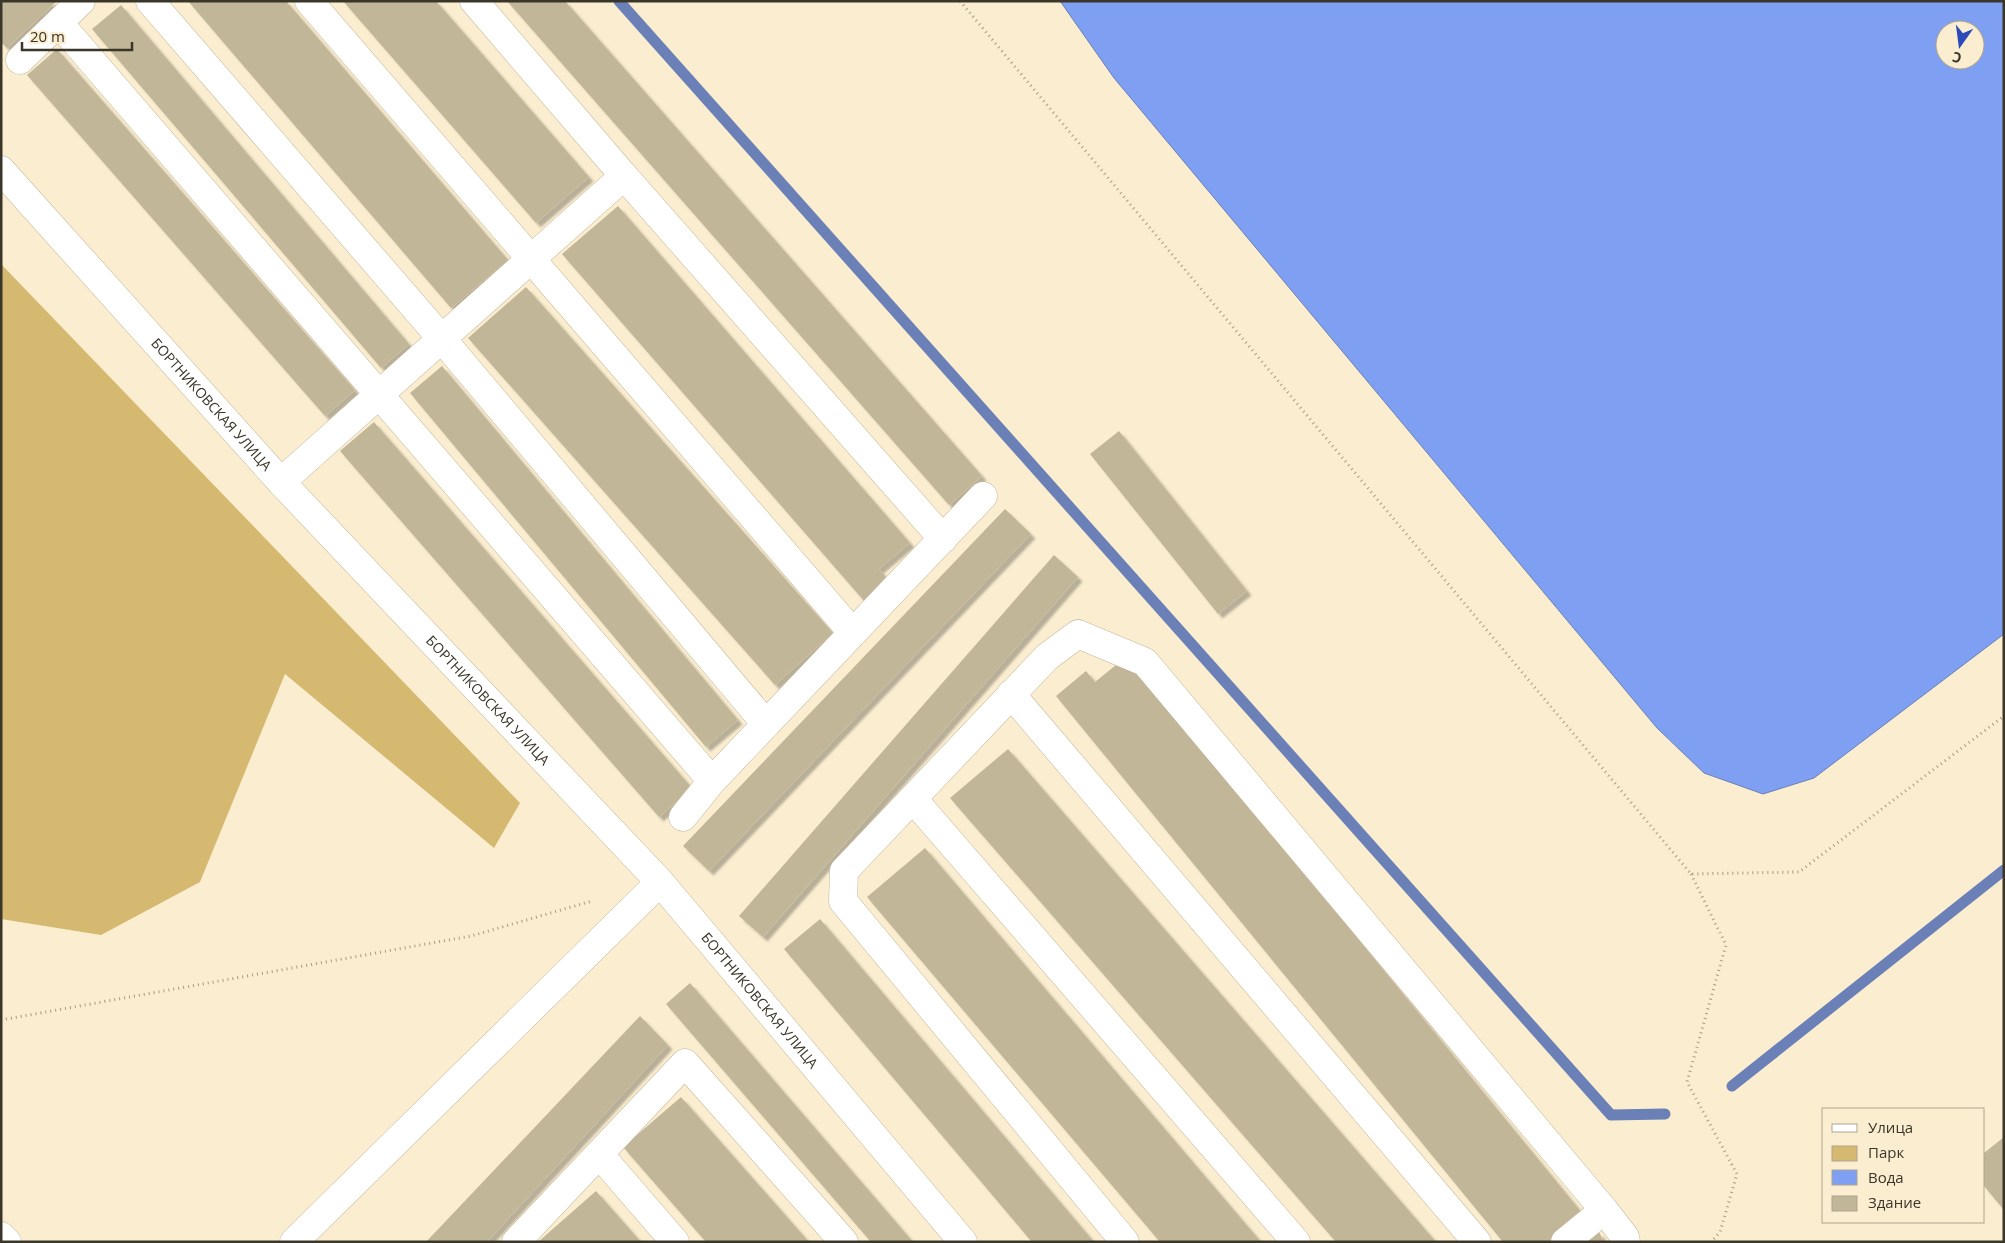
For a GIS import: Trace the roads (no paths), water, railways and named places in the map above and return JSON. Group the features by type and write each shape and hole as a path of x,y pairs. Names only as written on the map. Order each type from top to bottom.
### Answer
{"street":[{"path":"20,60 81,1"},
{"path":"150,1 442,339 766,724"},
{"path":"309,1 853,633"},
{"path":"474,1 624,176 943,539"},
{"path":"58,23 378,396 712,780"},
{"name":"БОРТНИКОВСКАЯ УЛИЦА","path":"1,170 281,482 660,882 963,1242"},
{"path":"281,482 624,176"},
{"path":"683,817 712,780 983,496"},
{"path":"1125,1242 843,901 844,871 1047,657 1078,634 1144,662 1604,1210 1625,1237 1626,1242"},
{"path":"1012,694 1477,1242"},
{"path":"913,799 1296,1242"},
{"path":"294,1242 660,882"},
{"path":"516,1242 685,1063 844,1242"},
{"path":"599,1154 675,1242"},
{"path":"1565,1242 1604,1210"},
{"path":"1,1236 7,1242"}],"water":[{"path":"1060,1 2004,1 2004,634 1814,778 1763,794 1704,773 1657,728 1114,78"}],"waterway":[{"path":"619,1 1611,1115 1665,1114"},
{"path":"1732,1086 2004,870"}]}
